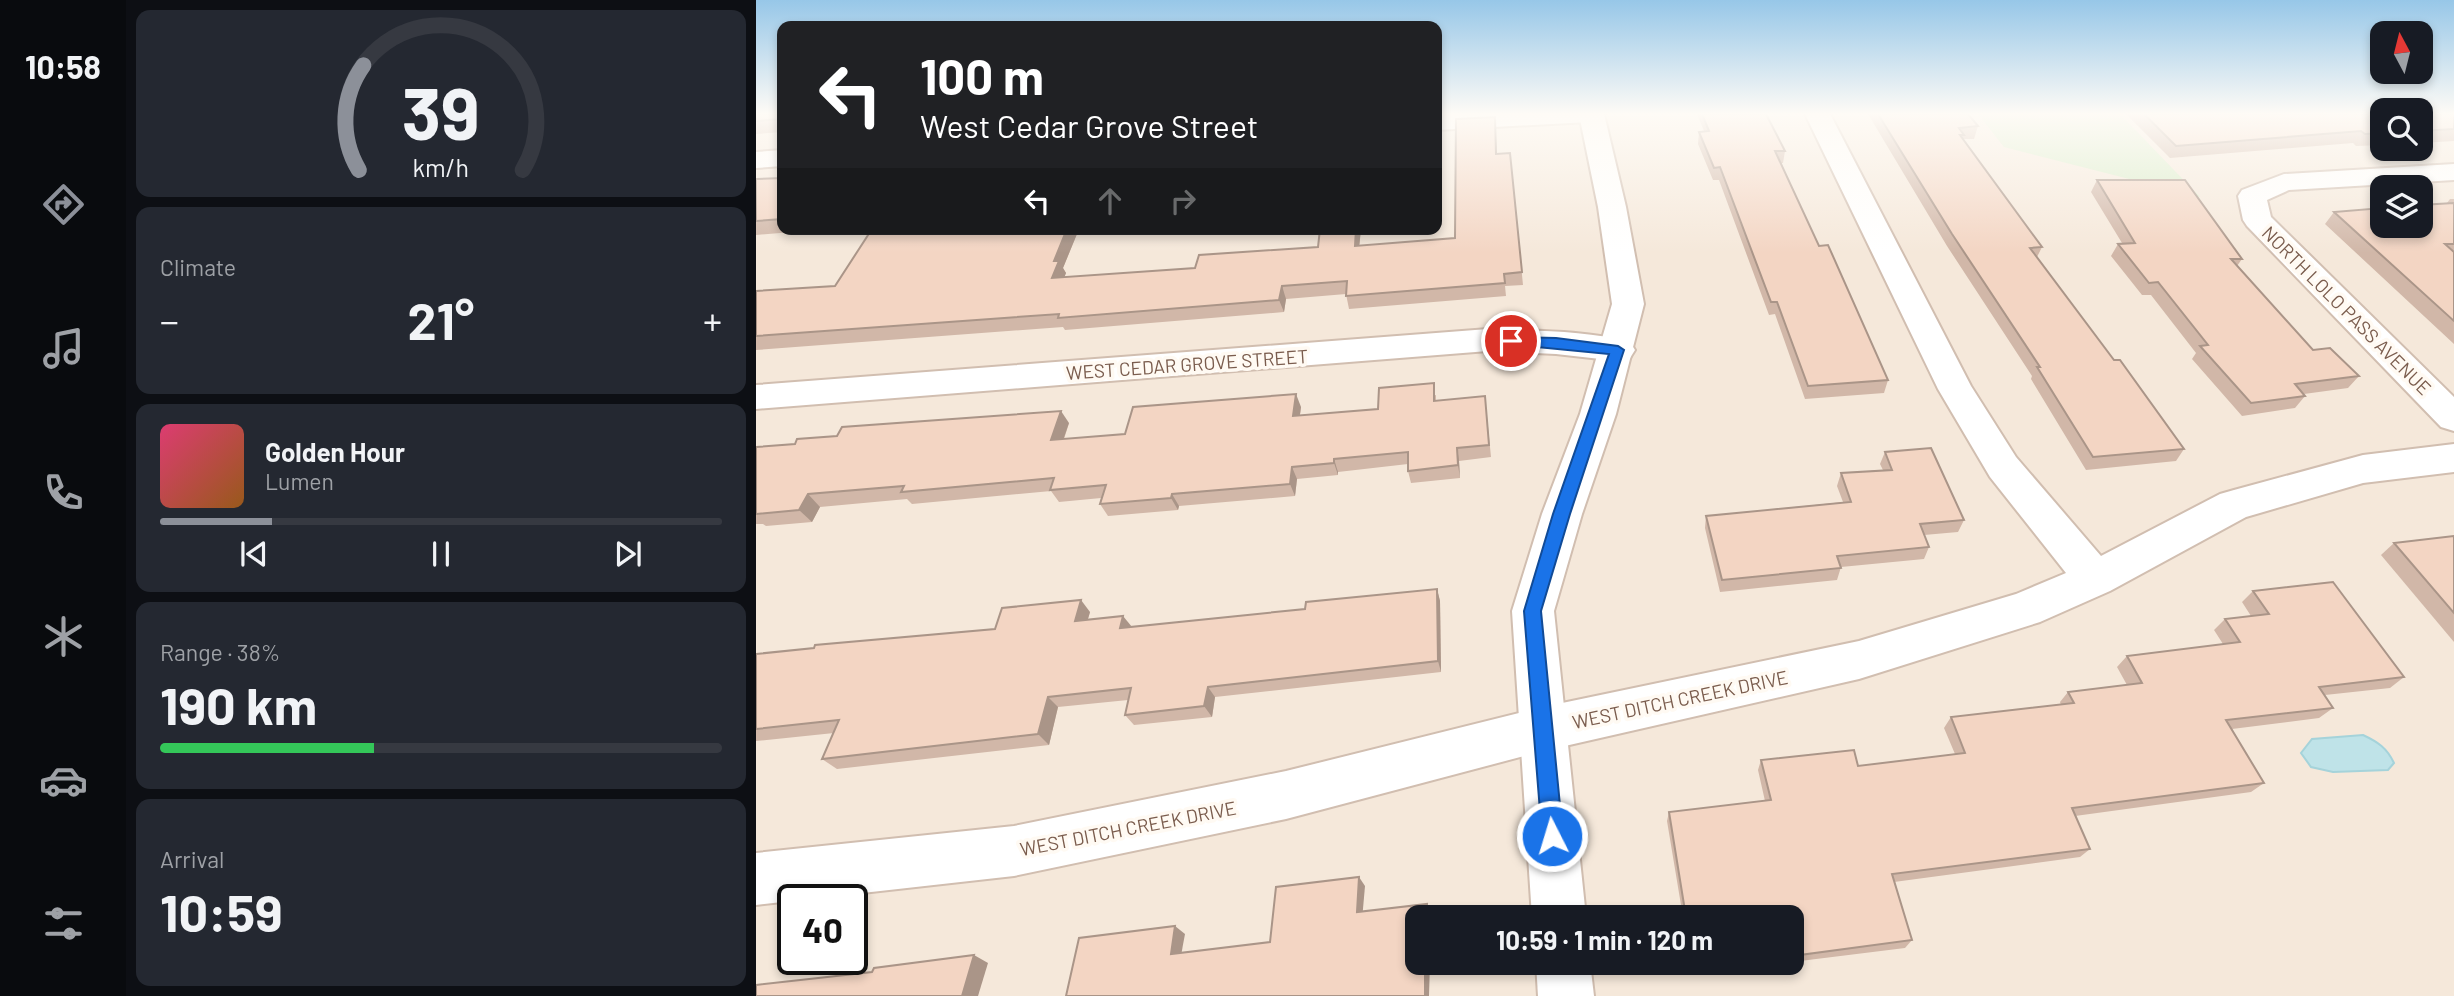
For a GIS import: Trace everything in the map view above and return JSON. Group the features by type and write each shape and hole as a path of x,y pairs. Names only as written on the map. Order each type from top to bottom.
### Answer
{"street":[{"path":"1558,905 1533,611 1562,514 1618,350 1628,304 1612,207 1601,160"},
{"path":"1839,160 1955,389 2003,467 2095,579"},
{"name":"NORTH LOLO PASS AVENUE","path":"2454,172 2284,183 2252,196 2257,220 2454,418"},
{"name":"WEST CEDAR GROVE STREET","path":"756,397 1488,340 1556,343 1618,350"},
{"name":"WEST DITCH CREEK DRIVE","path":"756,879 1014,851 1286,795 1543,729 1858,660 2025,609 2095,579 2234,505 2363,469 2454,458"},
{"path":"1564,975 1566,996"}],"shaded area":[{"path":"756,160 777,160 777,235 1442,235 1442,160 2454,160 2454,996 756,996"}],"green space":[{"path":"2057,160 2165,160 2200,197"}],"water":[{"path":"2363,735 2378,743 2388,753 2394,763 2388,770 2333,772 2311,767 2301,753 2312,739"}],"building":[{"path":"1456,160 1511,160 1522,272 1504,274 1505,283 1346,296 1347,281 1282,286 1279,300 1058,318 1059,314 756,336 756,291 835,286 868,235 1065,235 1054,261 1059,261 1052,278 1195,268 1199,255 1318,247 1319,235 1356,235 1355,246 1455,238"},
{"path":"1711,160 1779,160 1819,246 1828,245 1888,380 1808,386 1777,302 1771,302 1720,167 1714,168"},
{"path":"1907,160 1979,160 2042,247 2030,248 2114,360 2120,360 2184,449 2093,457 2037,367 2040,367"},
{"path":"777,178 777,219 756,221 756,179"},
{"path":"2097,180 2185,180 2242,259 2231,259 2313,350 2330,348 2359,376 2295,384 2305,396 2251,403 2200,346 2208,345 2158,282 2149,283 2118,244 2135,243"},
{"path":"2454,203 2454,244 2445,244 2454,252 2454,321 2334,212 2370,209 2370,238 2433,238 2433,204"},
{"path":"1434,383 1434,401 1485,396 1489,445 1457,448 1458,465 1408,471 1408,452 1334,459 1334,463 1292,467 1290,484 1172,494 1171,498 1100,504 1106,485 1050,490 1054,478 901,492 904,486 808,494 799,510 756,514 756,447 795,444 797,439 837,436 842,427 1061,411 1051,440 1125,434 1133,407 1296,394 1293,416 1378,409 1379,388"},
{"path":"1931,448 1964,520 1920,524 1929,547 1837,556 1841,568 1722,580 1706,516 1851,502 1841,473 1892,470 1885,452"},
{"path":"2454,536 2454,613 2394,543"},
{"path":"2333,582 2404,677 2319,687 2333,708 2226,720 2264,783 2072,808 2090,849 1892,874 1912,940 1804,954 1804,905 1684,905 1669,812 1771,800 1761,760 1854,750 1858,766 1965,753 1951,717 2074,703 2068,692 2142,683 2127,656 2240,642 2225,619 2269,614 2253,591"},
{"path":"1437,589 1438,661 1208,687 1204,706 1125,715 1131,688 1048,697 1038,734 822,759 839,720 756,729 756,654 814,648 815,645 995,629 1002,608 1081,600 1075,621 1123,616 1120,628 1305,609 1306,602"},
{"path":"1359,877 1357,912 1405,907 1405,975 1425,975 1425,996 1066,996 1079,938 1175,926 1171,954 1270,942 1276,887"},
{"path":"974,955 962,996 756,996 756,985 868,975 874,968"}],"route":[{"path":"1511,341 1618,350 1562,514 1533,611 1552,836"}]}
